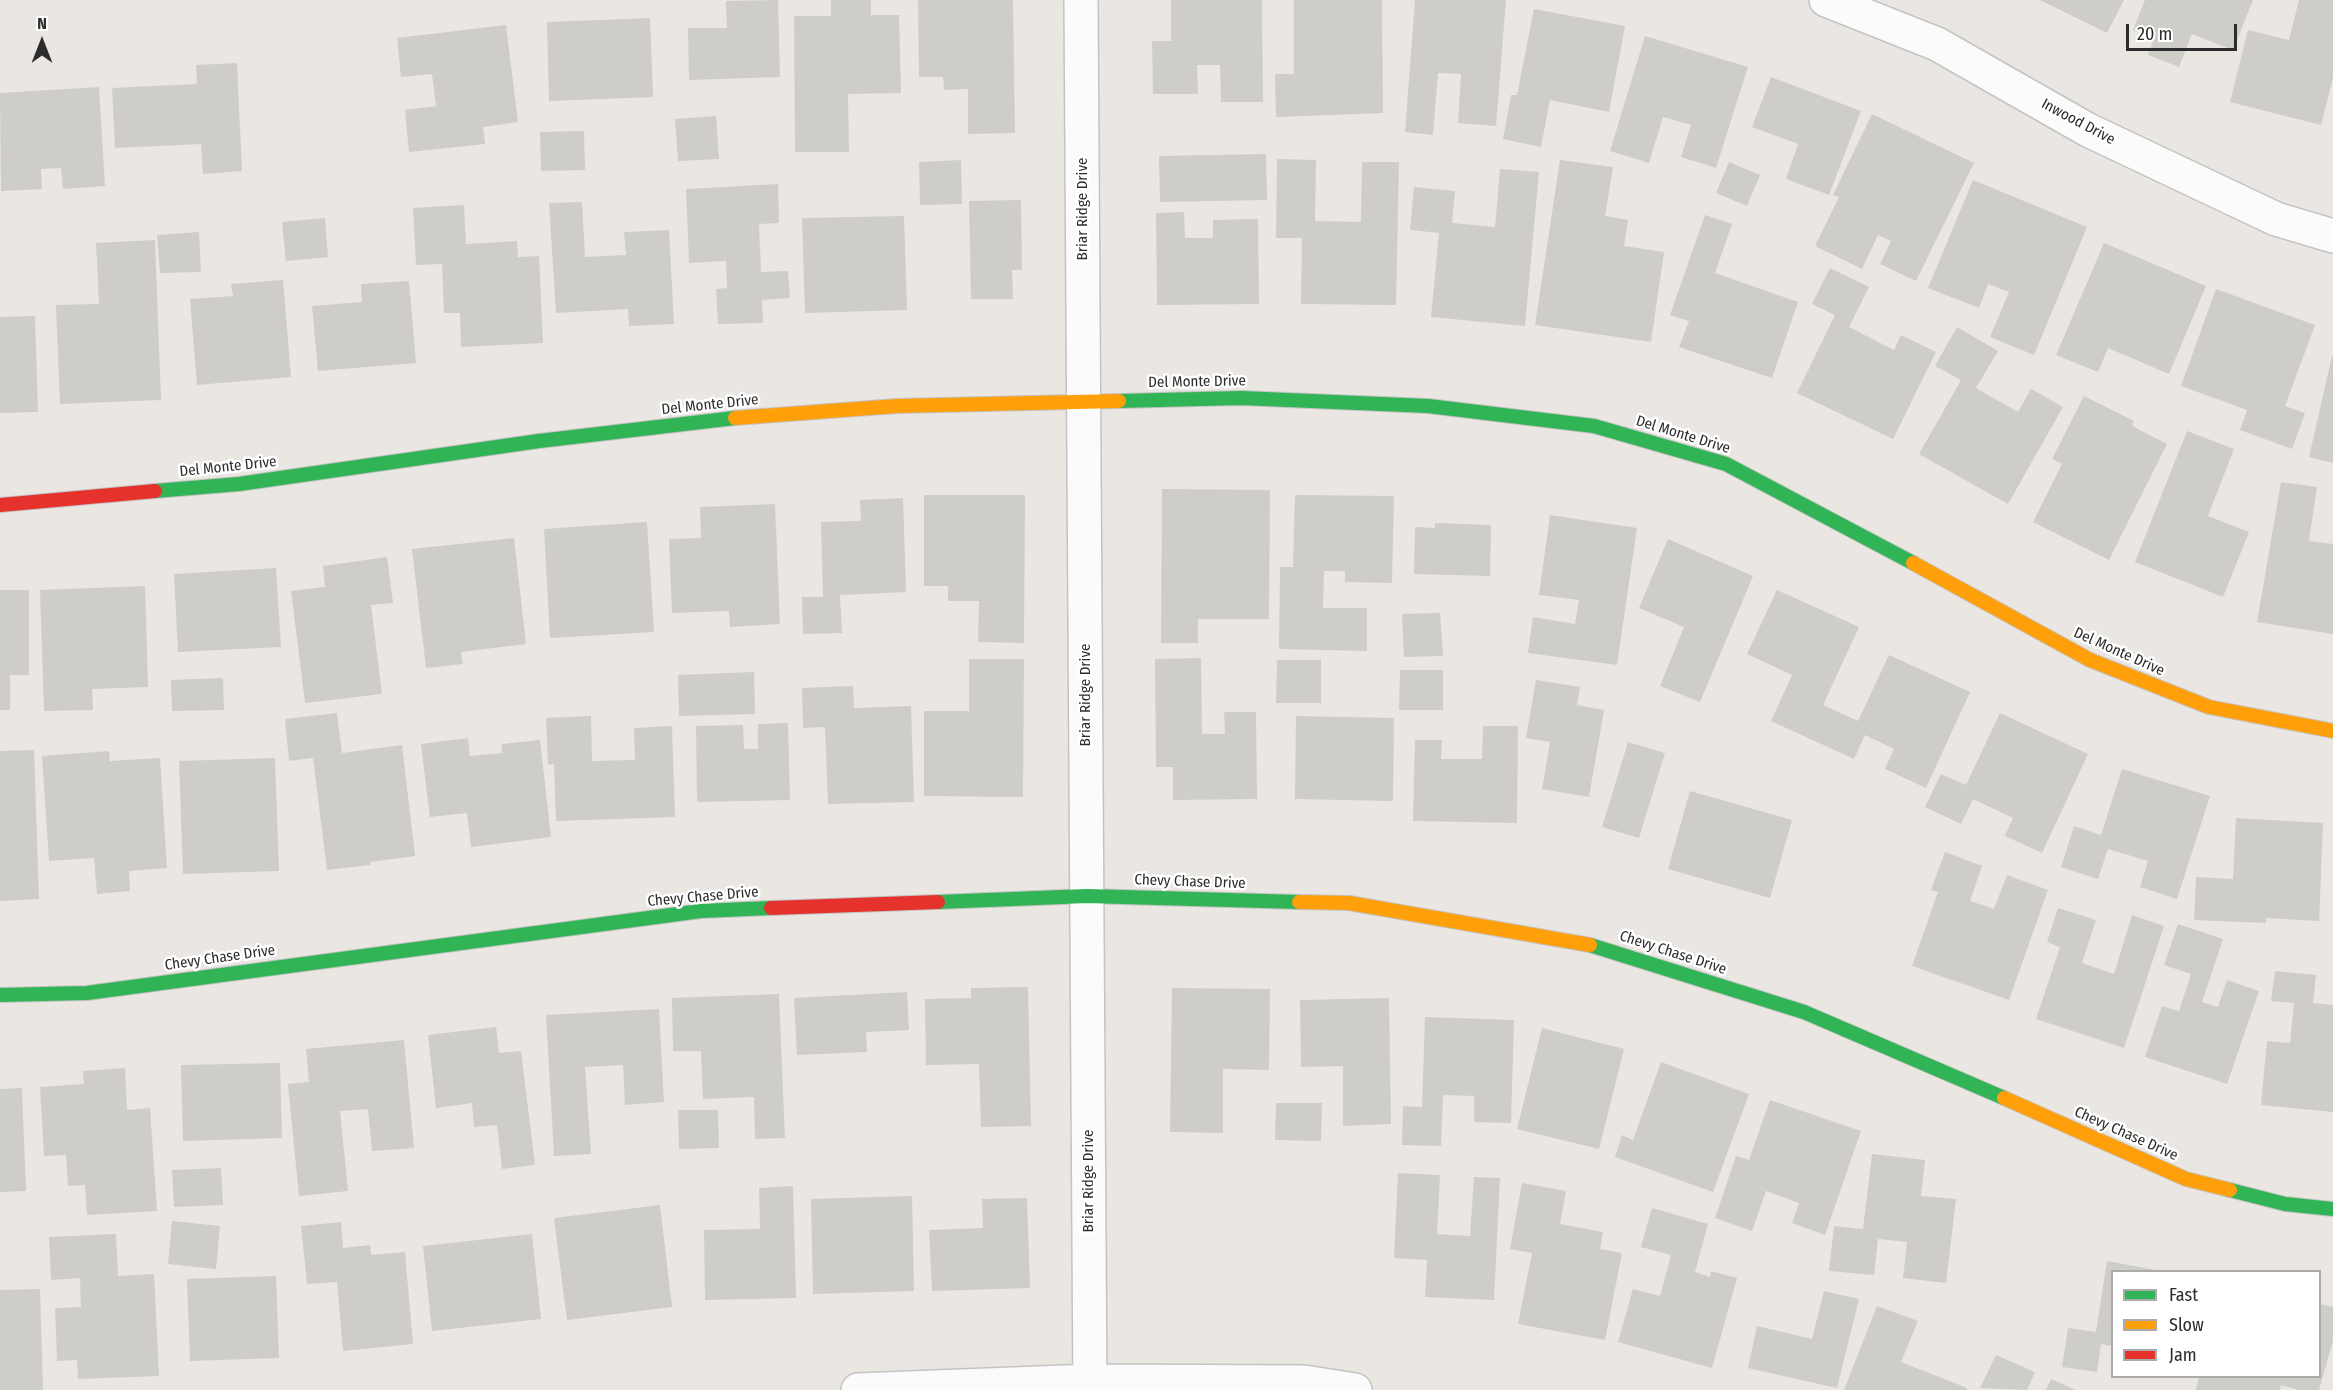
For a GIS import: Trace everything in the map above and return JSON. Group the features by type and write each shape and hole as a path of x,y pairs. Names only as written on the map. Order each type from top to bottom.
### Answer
{"street":[{"name":"Briar Ridge Drive","path":"1081,0 1090,1386"},
{"name":"Inwood Drive","path":"1826,0 1937,44 2088,130 2276,219 2333,236"},
{"name":"Del Monte Drive","path":"0,505 240,484 539,441 723,419 897,406 1242,398 1428,405 1594,426 1726,465 1847,526 2090,660 2209,707 2333,731"},
{"name":"Chevy Chase Drive","path":"0,995 87,993 701,910 1087,896 1349,903 1592,945 1804,1012 2186,1179 2285,1204 2333,1209"},
{"path":"858,1390 1304,1382 1355,1390"}],"building":[{"path":"778,0 780,77 689,80 688,28 727,28 726,1"},
{"path":"831,0 871,0 871,15 899,15 901,93 848,94 849,152 795,152 794,16 831,16"},
{"path":"918,0 1013,0 1015,133 968,134 968,89 944,90 943,77 919,77"},
{"path":"1171,0 1262,0 1263,102 1221,102 1220,65 1197,65 1198,94 1153,94 1152,41 1171,41"},
{"path":"1294,0 1382,0 1383,113 1276,117 1275,74 1294,74"},
{"path":"1415,0 1506,0 1496,126 1458,123 1461,74 1438,73 1433,135 1405,132"},
{"path":"2040,0 2124,0 2107,33"},
{"path":"2145,0 2253,0 2233,50 2192,34 2179,67 2148,55 2154,39 2133,30"},
{"path":"2299,0 2333,0 2333,78 2321,125 2230,102 2248,30 2289,40"},
{"path":"1534,9 1625,26 1609,112 1550,100 1541,147 1503,139 1511,95 1517,95"},
{"path":"650,18 653,97 549,101 547,22"},
{"path":"506,25 518,122 483,127 485,144 409,152 405,110 436,106 432,74 401,77 397,38"},
{"path":"1645,36 1748,67 1716,168 1681,157 1691,125 1663,117 1649,163 1610,151"},
{"path":"237,63 242,171 203,174 201,144 115,148 112,88 197,84 196,65"},
{"path":"1771,77 1861,111 1829,195 1786,179 1798,144 1752,127"},
{"path":"99,87 105,186 63,189 61,168 41,169 42,189 1,191 0,93"},
{"path":"1872,114 1974,163 1916,281 1880,264 1891,241 1878,235 1862,269 1815,246 1839,197 1833,195"},
{"path":"716,116 719,159 678,161 675,119"},
{"path":"584,131 585,170 541,171 540,132"},
{"path":"1266,154 1267,200 1160,202 1159,156"},
{"path":"1277,159 1316,160 1315,221 1361,222 1362,162 1399,162 1396,305 1301,304 1302,238 1276,238"},
{"path":"961,160 962,204 920,205 919,162"},
{"path":"1560,160 1613,167 1605,216 1628,220 1624,246 1664,252 1651,342 1535,325"},
{"path":"1729,162 1760,175 1747,206 1716,193"},
{"path":"1500,169 1539,172 1525,326 1431,317 1439,233 1410,230 1414,187 1455,191 1452,223 1495,227"},
{"path":"1973,180 2087,227 2034,355 1990,337 2009,292 1988,284 1979,308 1928,288"},
{"path":"778,184 779,223 759,224 761,272 788,271 790,298 762,300 763,323 718,324 716,289 727,288 726,261 689,263 686,189"},
{"path":"1021,200 1022,270 1012,270 1013,299 971,299 969,201"},
{"path":"582,202 585,257 626,255 624,232 669,230 674,324 629,326 628,309 556,313 549,203"},
{"path":"464,205 466,244 517,241 518,257 539,256 543,343 461,347 460,313 444,313 442,264 416,265 413,208"},
{"path":"1184,212 1185,238 1213,238 1213,220 1258,219 1259,304 1157,305 1156,213"},
{"path":"1705,215 1732,224 1715,273 1798,302 1772,378 1679,347 1689,321 1670,315"},
{"path":"904,216 907,310 805,313 802,218"},
{"path":"325,218 328,257 286,261 282,222"},
{"path":"199,232 201,272 160,273 157,235"},
{"path":"155,240 161,400 60,404 56,305 99,304 96,243"},
{"path":"2104,243 2206,286 2169,374 2108,348 2098,372 2056,355"},
{"path":"1830,268 1869,287 1849,327 1894,350 1901,335 1936,352 1893,439 1797,393 1835,315 1812,304"},
{"path":"283,280 291,377 197,385 190,299 233,296 231,284"},
{"path":"409,281 416,363 318,371 312,306 362,302 361,284"},
{"path":"2216,289 2315,325 2285,406 2305,413 2292,449 2240,430 2247,410 2181,386"},
{"path":"35,316 38,412 0,413 0,317"},
{"path":"1957,327 1998,351 1976,388 2018,412 2031,389 2063,407 2008,504 1919,454 1961,380 1935,366"},
{"path":"2333,356 2333,463 2309,457"},
{"path":"2084,396 2134,421 2132,426 2167,444 2109,560 2033,522 2062,464 2052,459"},
{"path":"2187,431 2234,449 2208,516 2249,532 2223,597 2135,562"},
{"path":"2281,482 2317,487 2309,541 2333,544 2333,634 2257,622"},
{"path":"1162,489 1270,490 1269,619 1198,619 1198,643 1161,643"},
{"path":"924,495 1025,495 1024,643 978,642 979,601 948,601 948,586 924,586"},
{"path":"1295,495 1394,496 1392,583 1345,582 1345,571 1324,571 1323,608 1367,608 1367,651 1279,649 1280,567 1293,567"},
{"path":"903,498 906,592 840,595 842,633 803,634 802,597 823,597 821,522 861,521 860,500"},
{"path":"775,504 780,624 730,627 729,611 672,613 669,539 701,538 700,507"},
{"path":"1550,515 1637,528 1617,665 1528,653 1533,617 1575,624 1579,600 1539,595"},
{"path":"647,522 654,632 550,638 544,529"},
{"path":"1435,523 1491,525 1490,576 1414,574 1415,527 1435,528"},
{"path":"514,538 526,644 461,652 463,664 426,668 412,549"},
{"path":"1668,539 1753,576 1700,702 1660,686 1684,627 1639,608"},
{"path":"387,557 393,603 371,605 382,694 305,703 291,591 325,587 323,566"},
{"path":"276,568 281,647 178,652 174,574"},
{"path":"145,586 148,687 92,689 93,710 44,711 40,590"},
{"path":"0,590 29,590 29,675 10,675 10,710 0,710"},
{"path":"1777,590 1859,627 1823,705 1858,721 1889,655 1970,692 1926,788 1885,769 1894,749 1865,735 1854,759 1771,721 1792,675 1747,654"},
{"path":"1440,613 1443,656 1404,657 1402,614"},
{"path":"1201,658 1202,734 1225,734 1224,712 1256,712 1257,799 1173,800 1173,767 1156,767 1155,659"},
{"path":"969,659 1024,659 1023,797 924,796 924,711 969,711"},
{"path":"1277,660 1321,660 1321,703 1276,703"},
{"path":"1400,670 1443,670 1443,710 1399,710"},
{"path":"754,672 755,714 679,716 678,675"},
{"path":"223,678 224,710 172,711 171,680"},
{"path":"1536,680 1580,687 1577,705 1604,710 1589,797 1542,789 1550,742 1526,738"},
{"path":"853,686 854,708 911,706 914,802 828,804 825,727 803,728 802,688"},
{"path":"337,713 342,753 402,745 415,856 370,862 370,865 327,870 313,758 289,761 285,719"},
{"path":"2000,713 2088,754 2042,853 2005,836 2013,818 1973,799 1961,824 1925,807 1941,774 1966,785"},
{"path":"591,716 592,761 635,760 634,728 672,726 675,817 556,821 554,764 548,765 546,718"},
{"path":"1296,716 1394,718 1393,801 1295,799"},
{"path":"788,723 790,800 697,802 696,726 743,725 744,749 758,749 758,724"},
{"path":"1483,726 1518,726 1517,823 1413,821 1415,740 1442,740 1441,759 1482,759"},
{"path":"468,738 470,756 502,753 502,744 540,740 551,837 471,847 467,813 430,817 421,744"},
{"path":"1628,742 1665,753 1639,838 1602,827"},
{"path":"34,750 39,899 0,901 0,751"},
{"path":"109,751 110,761 160,758 167,868 129,871 130,891 97,894 94,858 49,861 42,756"},
{"path":"275,758 279,871 183,874 179,761"},
{"path":"2122,769 2210,796 2177,899 2140,887 2148,861 2108,849 2098,879 2061,867 2074,826 2101,835"},
{"path":"1690,791 1792,820 1770,898 1668,869"},
{"path":"2236,818 2323,823 2319,921 2266,918 2266,923 2194,920 2196,877 2233,879"},
{"path":"1945,852 1982,866 1970,901 1994,909 2007,875 2048,890 2009,1000 1912,966 1938,892 1931,890"},
{"path":"2058,908 2096,920 2082,963 2114,974 2132,915 2164,926 2124,1048 2036,1019 2060,947 2047,942"},
{"path":"2178,924 2223,939 2202,1002 2218,1007 2227,980 2259,991 2227,1084 2145,1057 2162,1006 2179,1011 2191,974 2164,965"},
{"path":"2275,971 2316,975 2313,1003 2333,1005 2333,1112 2261,1105 2267,1041 2290,1043 2294,1003 2271,1001"},
{"path":"1028,987 1031,1126 981,1127 979,1064 926,1065 925,999 971,998 971,988"},
{"path":"1172,988 1270,989 1269,1070 1223,1069 1223,1133 1170,1132"},
{"path":"907,992 909,1030 866,1032 867,1052 797,1055 794,998"},
{"path":"779,994 785,1138 755,1139 754,1097 703,1099 701,1051 673,1051 672,998"},
{"path":"1389,998 1391,1124 1343,1126 1343,1066 1301,1067 1300,1000"},
{"path":"659,1009 664,1102 625,1105 623,1065 585,1067 591,1154 554,1156 546,1015"},
{"path":"1425,1017 1514,1020 1511,1123 1474,1122 1474,1096 1443,1095 1441,1146 1402,1145 1403,1106 1422,1107"},
{"path":"496,1027 499,1053 521,1051 535,1165 502,1169 497,1125 474,1127 472,1103 436,1108 428,1035"},
{"path":"1542,1028 1624,1049 1599,1149 1517,1129"},
{"path":"404,1040 414,1148 372,1151 368,1109 340,1111 348,1191 299,1196 288,1084 309,1082 306,1049"},
{"path":"1661,1062 1749,1094 1713,1192 1615,1157 1622,1135 1633,1140"},
{"path":"280,1063 282,1138 183,1141 181,1065"},
{"path":"125,1068 127,1110 150,1108 157,1211 87,1215 85,1185 68,1186 66,1155 44,1156 40,1087 84,1084 83,1071"},
{"path":"22,1088 26,1191 0,1192 0,1089"},
{"path":"1770,1100 1861,1131 1825,1235 1792,1223 1799,1203 1766,1191 1752,1231 1715,1218 1736,1156 1749,1160"},
{"path":"1276,1103 1322,1103 1321,1141 1275,1140"},
{"path":"678,1110 718,1110 719,1148 679,1149"},
{"path":"1872,1154 1925,1160 1921,1196 1956,1199 1946,1283 1903,1278 1907,1242 1878,1239 1874,1275 1829,1271 1834,1226 1863,1229"},
{"path":"221,1168 223,1205 174,1207 172,1170"},
{"path":"1398,1173 1440,1175 1437,1234 1470,1236 1474,1177 1500,1178 1494,1300 1425,1297 1427,1260 1394,1258"},
{"path":"1522,1183 1566,1191 1560,1224 1603,1232 1600,1249 1622,1253 1605,1340 1518,1324 1532,1253 1510,1249"},
{"path":"793,1186 796,1298 705,1300 704,1230 760,1229 759,1188"},
{"path":"912,1196 914,1291 813,1294 811,1199"},
{"path":"1027,1198 1030,1288 932,1291 929,1230 983,1228 982,1199"},
{"path":"660,1205 672,1307 567,1320 554,1218"},
{"path":"1652,1208 1708,1224 1695,1272 1710,1277 1711,1271 1737,1278 1712,1368 1618,1342 1633,1289 1660,1296 1671,1255 1641,1247"},
{"path":"172,1221 220,1226 216,1269 168,1264"},
{"path":"341,1222 343,1248 370,1245 371,1255 405,1252 413,1344 343,1351 337,1282 307,1284 301,1226"},
{"path":"116,1234 118,1276 154,1274 159,1376 78,1379 77,1360 57,1361 55,1308 81,1307 80,1278 51,1280 49,1237"},
{"path":"532,1234 541,1319 432,1331 423,1246"},
{"path":"2107,1261 2156,1270 2111,1270 2111,1346 2101,1344 2097,1372 2062,1367 2068,1328 2096,1332"},
{"path":"276,1276 279,1358 190,1361 187,1279"},
{"path":"40,1289 43,1390 0,1390 0,1290"},
{"path":"1824,1291 1859,1299 1837,1388 1748,1368 1757,1326 1812,1339"},
{"path":"2321,1304 2333,1307 2333,1341 2319,1390 2298,1390 2281,1385 2280,1390 2196,1390 2199,1378 2321,1378"},
{"path":"1877,1306 1918,1321 1901,1362 1967,1388 1967,1390 1844,1390"},
{"path":"1996,1355 2035,1372 2027,1390 1980,1388"},
{"path":"2051,1379 2076,1390 2046,1390"}],"traffic: fast":[{"path":"1119,401 1241,398 1428,406 1594,426 1726,464 1913,563"},
{"path":"155,491 239,484 539,441 735,418"},
{"path":"938,902 1087,896 1299,902"},
{"path":"0,995 87,993 701,911 771,908"},
{"path":"1590,945 1804,1012 2004,1098"},
{"path":"2230,1190 2285,1204 2333,1209"}],"traffic: slow":[{"path":"735,418 897,406 1119,401"},
{"path":"1913,563 2090,660 2209,707 2333,731"},
{"path":"1299,902 1349,903 1590,945"},
{"path":"2004,1098 2186,1179 2230,1190"}],"traffic: jam":[{"path":"0,505 155,491"},
{"path":"771,908 938,902"}]}
